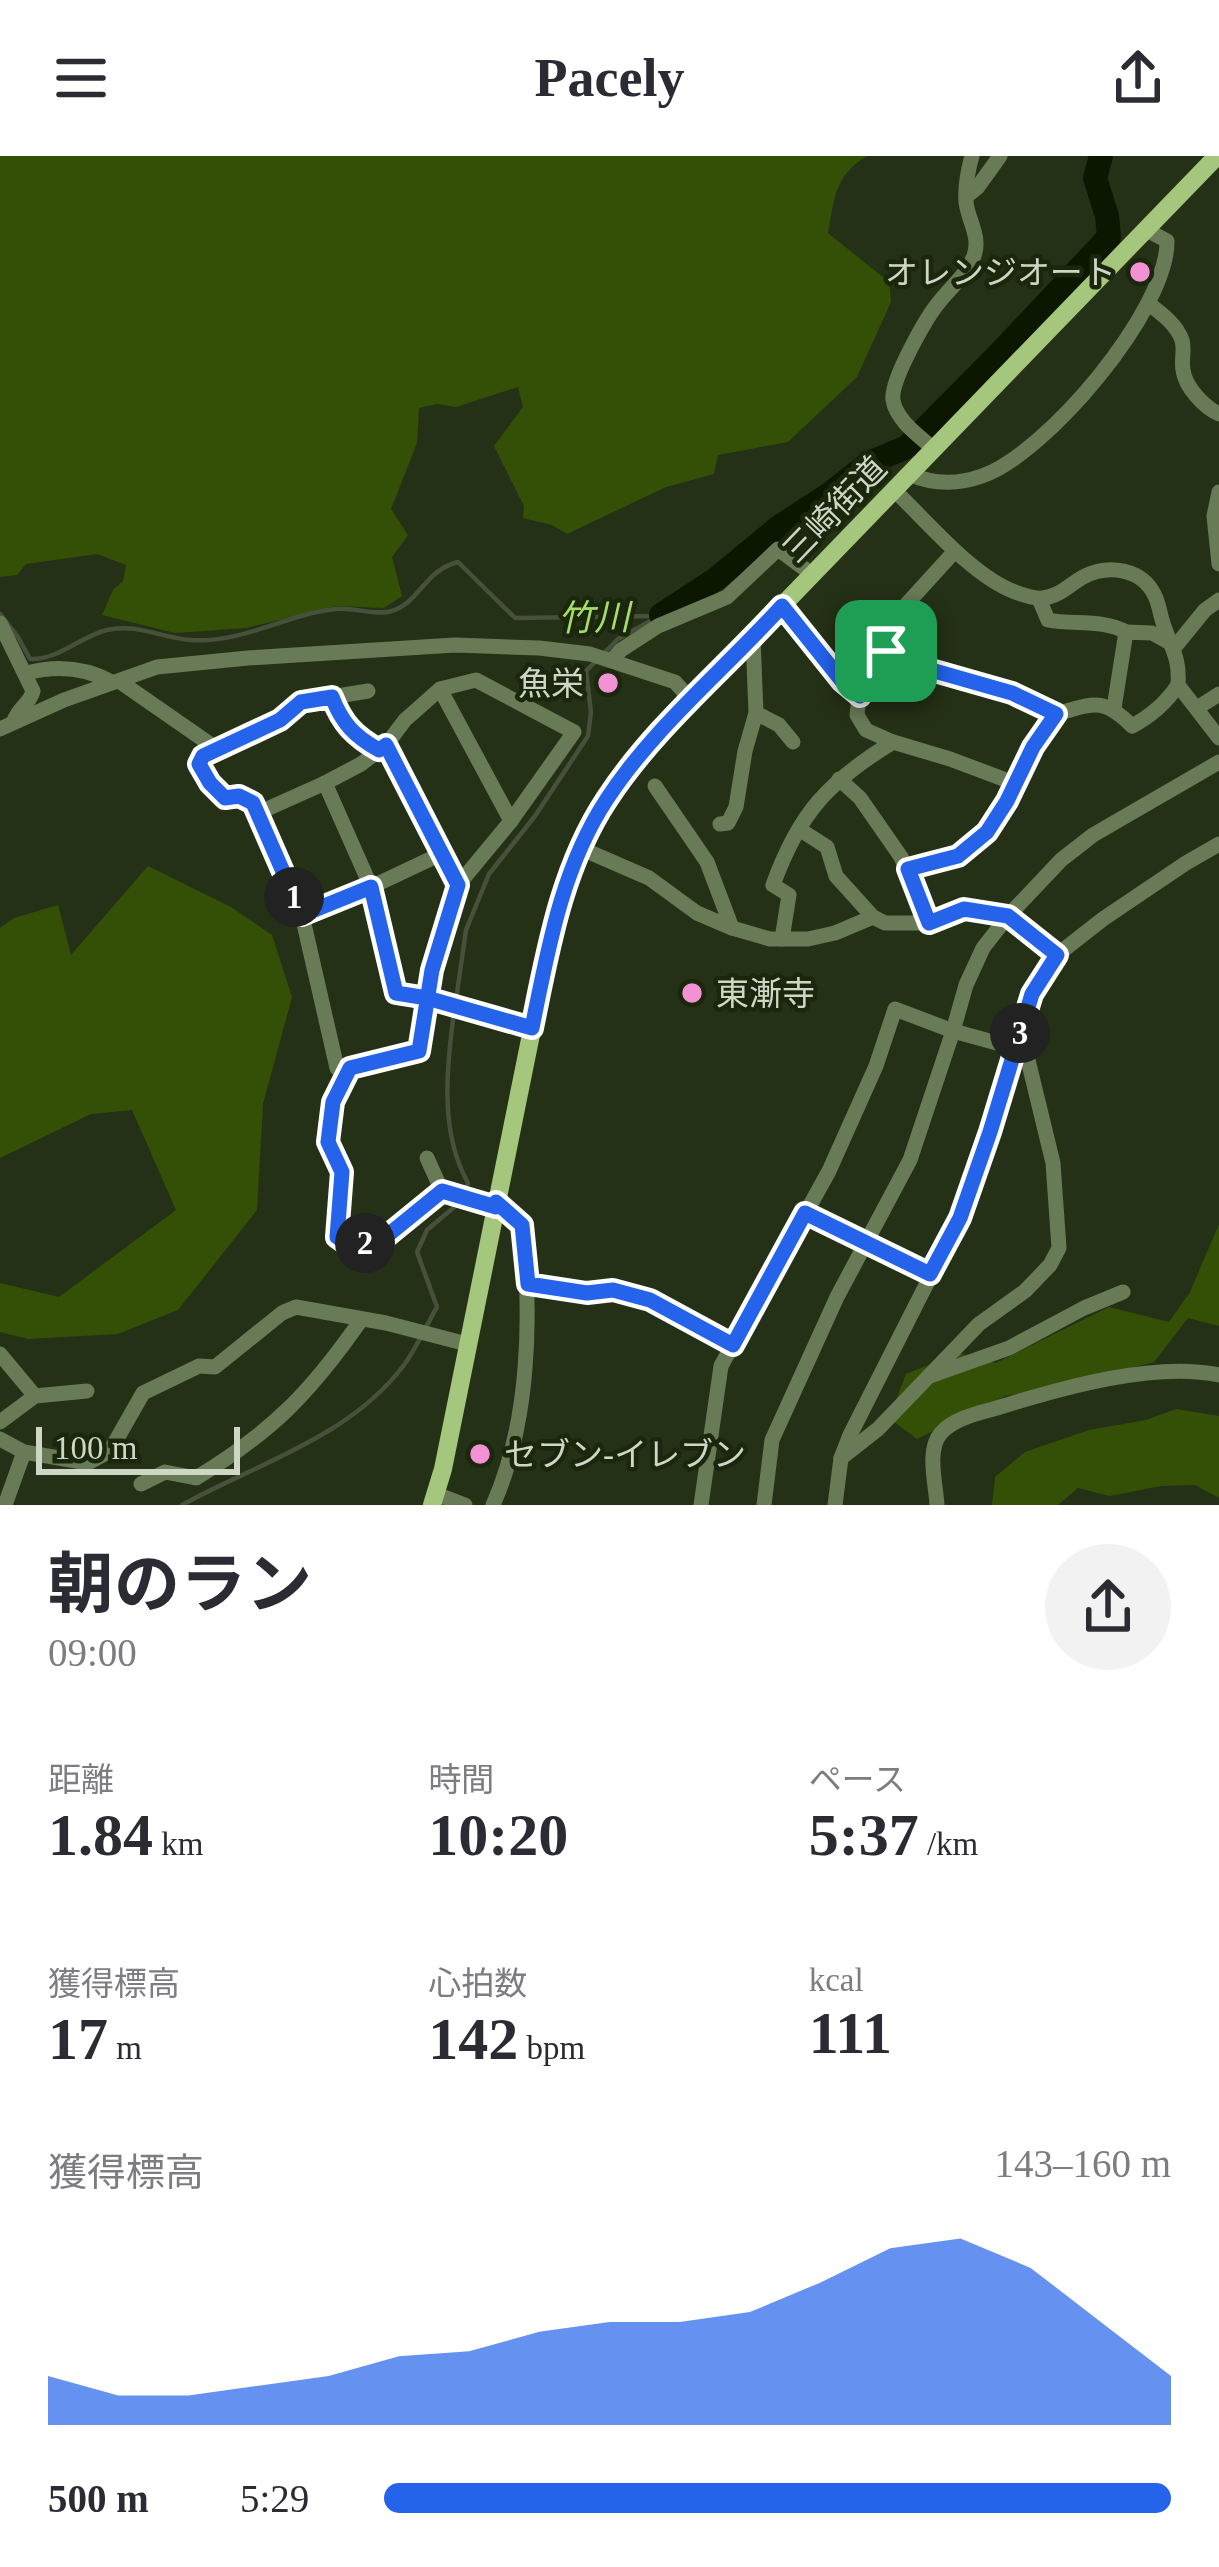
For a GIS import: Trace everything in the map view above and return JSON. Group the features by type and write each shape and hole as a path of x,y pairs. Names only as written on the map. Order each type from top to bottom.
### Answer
{"main road":[{"name":"三崎街道","path":"434,1499 553,926 580,848 607,799 691,700 1217,156"}],"street":[{"path":"934,449 902,419 892,402 893,385 938,304 961,279 975,254 975,229 966,204 972,156"},
{"path":"967,196 1000,156"},
{"path":"909,474 931,484 981,477 1014,460 1048,430 1113,361 1150,304 1167,255 1167,241 1148,230"},
{"path":"1150,304 1171,322 1182,340 1188,385 1219,414"},
{"path":"894,490 955,552 1010,590 1039,599 1059,594 1086,575 1115,568 1141,577 1155,594 1179,664 1178,685 1170,696 1148,718 1132,726 1114,708 1093,704 1056,714 987,832 958,856 908,869"},
{"path":"1219,492 1214,516 1219,564"},
{"path":"612,661 658,626 727,597 778,549 813,575"},
{"path":"955,552 884,629 886,651 860,696 857,715 866,730 893,742 1014,783"},
{"path":"1039,599 1048,620 1112,624 1126,632 1152,633 1173,646"},
{"path":"1173,646 1219,600"},
{"path":"782,606 842,681 860,696"},
{"path":"0,622 34,691 7,725"},
{"path":"1114,708 1126,632"},
{"path":"720,824 728,823 736,807 756,713 753,638"},
{"path":"7,725 157,668 455,645 590,654 675,682 691,700"},
{"path":"886,651 910,664 1012,693 1056,714"},
{"path":"27,673 64,667 116,681 217,749"},
{"path":"258,813 361,764 440,689 476,680 574,732 458,885 432,970 419,1051 337,1068 302,915 258,813 253,803 239,796 225,798 199,764 203,756 280,720 301,702 368,691"},
{"path":"1178,685 1219,738"},
{"path":"440,689 511,821"},
{"path":"1197,708 1219,694"},
{"path":"332,697 348,729 382,747 458,885"},
{"path":"756,713 778,725 793,742"},
{"path":"782,939 789,896 772,885 809,810 839,778 893,742"},
{"path":"764,1505 772,1440 790,1394 910,1160 966,985 983,948 1061,860 1093,835 1219,762"},
{"path":"839,778 881,825 908,869 929,923"},
{"path":"325,783 371,887 396,993 532,1028"},
{"path":"655,786 698,845 732,928"},
{"path":"800,829 827,847 836,876 873,917 885,923 929,923 964,909 1008,916 1057,955"},
{"path":"835,1505 841,1458 850,1435 960,1218 1032,994 1057,955 1102,919 1219,844"},
{"path":"580,848 649,878 697,913 770,939 808,939 873,917"},
{"path":"302,915 443,853"},
{"path":"700,1505 721,1366 849,1128 895,1010 1015,1048 1028,1060 1053,1163 1059,1248 1025,1291 979,1324 878,1429 841,1458"},
{"path":"350,1068 333,1102 328,1142 342,1172 337,1237 344,1242 377,1244 442,1191"},
{"path":"427,1158 442,1191"},
{"path":"442,1191 496,1204 522,1225 528,1284 517,1428 506,1478 494,1505"},
{"path":"805,1213 930,1274"},
{"path":"528,1284 587,1293 613,1290 650,1300 733,1345"},
{"path":"928,1377 1009,1348 1123,1292"},
{"path":"0,1439 24,1452 88,1463 110,1451 143,1393 199,1366 215,1366 296,1307 467,1344"},
{"path":"141,1484 165,1472 196,1478 239,1452 297,1402 361,1320"},
{"path":"0,1354 35,1396"},
{"path":"937,1505 934,1444 955,1421 1073,1387 1163,1372 1215,1370"},
{"path":"0,1422 35,1396 87,1391"},
{"path":"4,1505 24,1452"},
{"path":"434,1499 465,1505"}],"green space":[{"path":"0,156 867,156 842,180 828,233 889,282 891,302 857,377 788,442 718,455 714,474 666,487 567,534 523,518 524,506 494,446 523,407 518,387 456,407 419,408 417,443 391,509 408,535 392,557 402,596 384,608 337,606 246,628 175,633 102,615 113,590 123,581 126,565 97,554 26,564 17,575 0,577"},
{"path":"148,866 231,907 272,935 292,997 263,1104 257,1210 178,1310 118,1334 28,1339 0,1332 0,1283 59,1297 176,1210 132,1110 91,1114 0,1158 0,928 14,918 58,905 71,955"},
{"path":"1219,1224 1219,1326 1188,1318 1154,1362 1005,1396 917,1439 889,1418 906,1374 958,1353 996,1363 1109,1307 1169,1322 1190,1292"},
{"path":"1176,1409 1219,1416 1219,1498 1195,1485 1110,1496 1078,1488 1058,1505 992,1505 995,1477 1025,1452 1089,1430 1146,1420"}],"waterway":[{"name":"竹川","path":"661,615 869,463 907,447 999,354 1109,237 1095,178 1101,156"},
{"name":"竹川","path":"0,614 30,659 51,656 118,628 180,639 228,638 318,612 392,611 438,572 458,562 515,618 656,616"},
{"path":"603,654 618,639 661,615"},
{"path":"456,1000 466,930 489,874 588,736 591,712 586,671 595,662"},
{"path":"454,1011 449,1121 468,1183 464,1192"},
{"path":"182,1505 330,1430 382,1390 409,1358 437,1307 417,1252 427,1230 459,1203"}],"place":[{"name":"オレンジオート","path":"1140,272"},
{"name":"魚栄","path":"608,683"},
{"name":"東漸寺","path":"692,993"},
{"name":"セブン-イレブン","path":"480,1454"}],"route":[{"path":"886,651 860,696 842,681 782,606 691,700 607,799 580,848 553,926 532,1028 427,998 396,993 371,887 302,915 253,803 239,796 225,798 199,764 203,756 280,720 301,702 332,697 356,737 379,750 386,745 458,885 432,970 427,998 419,1051 350,1068 333,1102 328,1142 342,1172 337,1237 344,1242 377,1244 442,1191 496,1207 496,1202 522,1225 528,1284 587,1293 613,1290 650,1300 733,1345 805,1213 930,1274 960,1218 1032,994 1057,955 1008,916 964,909 929,923 908,869 958,856 987,832 1056,714 1012,693 910,664 886,651"}]}
